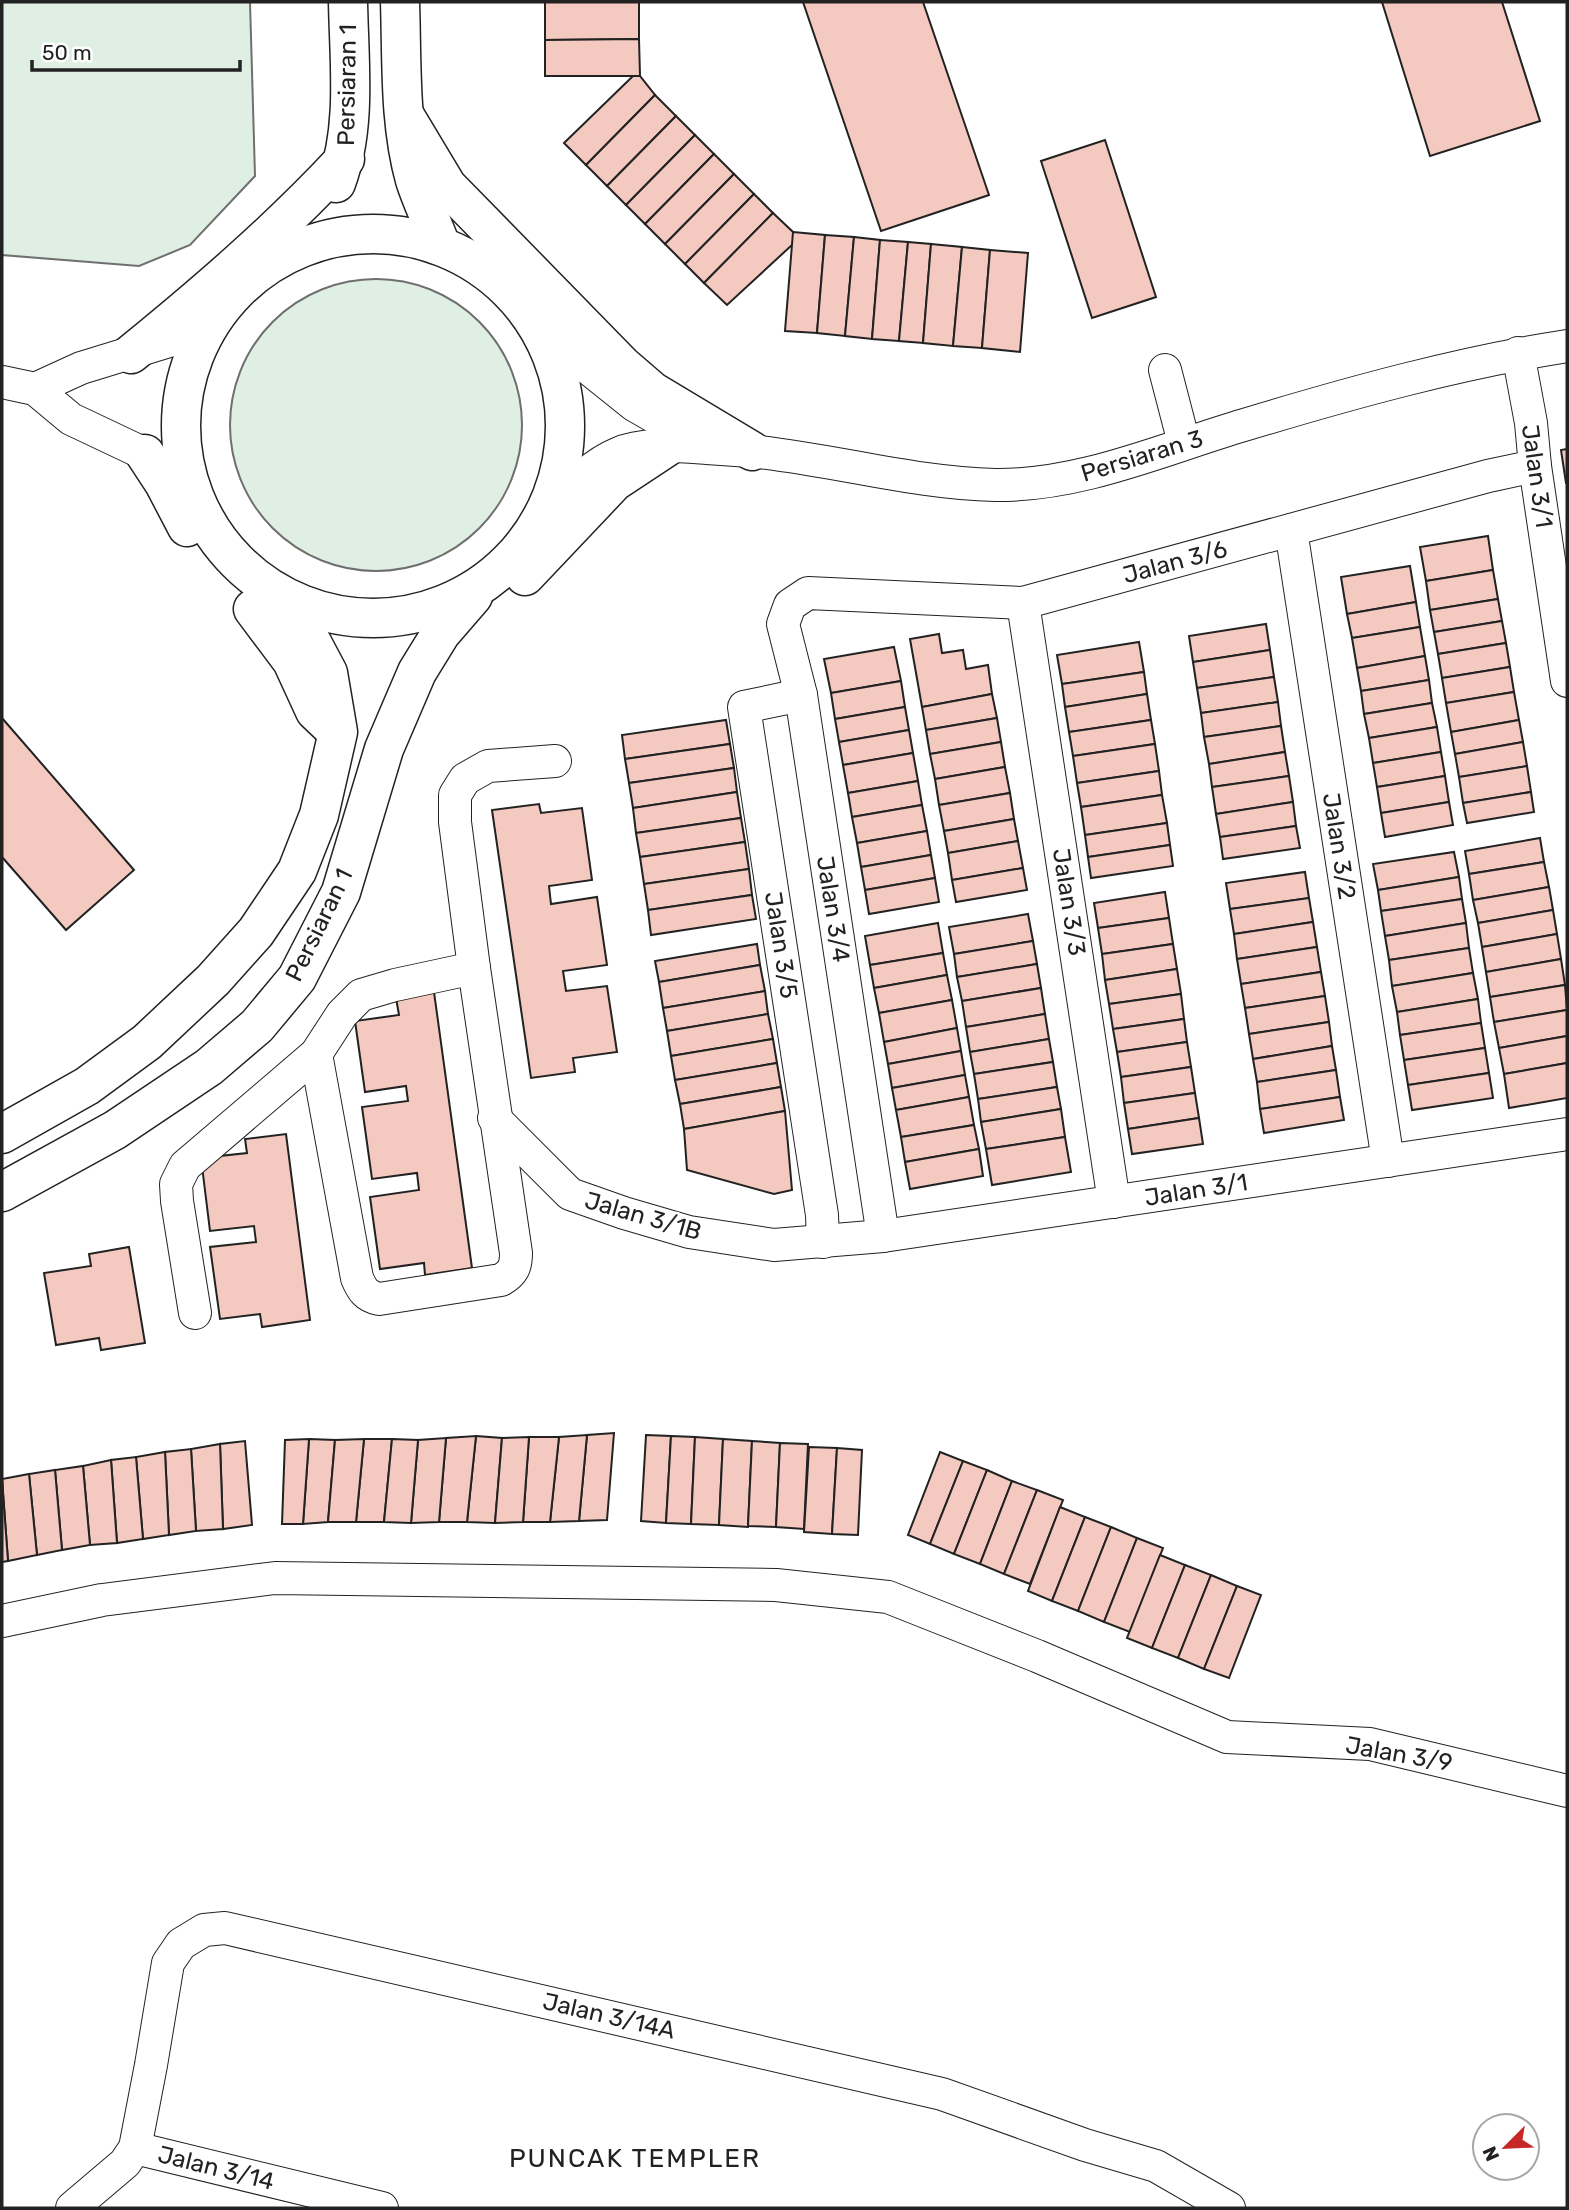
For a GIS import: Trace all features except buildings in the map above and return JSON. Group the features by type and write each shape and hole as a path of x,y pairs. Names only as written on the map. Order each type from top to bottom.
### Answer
{"main road":[{"name":"Persiaran 1","path":"306,245 327,205 345,159 349,109 348,2"},
{"path":"400,2 405,116 416,180 441,246"},
{"path":"405,116 447,186 624,366 652,390 752,451"},
{"path":"131,354 306,201 345,159"},
{"path":"364,233 423,240 441,246 479,266 512,294 538,328 557,373 565,421 560,470 543,516 518,553 484,584 440,607 391,618 379,618 341,616 293,601 250,575 226,550 207,522 192,491 181,437 185,382 205,330 232,294 266,265 306,245 364,233"},
{"path":"397,717 443,662 614,482 670,445"},
{"path":"145,454 164,483 193,539 210,563 240,593 266,625 292,661 315,711 338,732"},
{"name":"Persiaran 1","path":"2,1134 87,1086 147,1042 213,980 256,932 298,871 319,815 338,732 328,673 310,639 250,575"},
{"name":"Persiaran 1","path":"2,1192 115,1130 209,1067 257,1026 297,978 341,892 384,749 417,671 441,633 484,584"}],"street":[{"name":"Persiaran 3","path":"538,328 634,405 709,449"},
{"path":"35,389 81,368 205,330"},
{"name":"Persiaran 3","path":"543,516 589,472 617,453 670,445 752,451 914,477 994,485 1037,483 1090,474 1184,443 1345,396 1518,354 1567,346"},
{"name":"Jalan 3/1","path":"1518,354 1531,423 1567,681"},
{"path":"1165,370 1184,443"},
{"path":"2,382 35,389 71,419 145,454 192,491"},
{"name":"Jalan 3/6","path":"808,593 1023,603 1488,476 1535,466"},
{"name":"Jalan 3/2","path":"1291,530 1388,1161"},
{"name":"Jalan 3/4","path":"808,593 790,605 783,624 801,695 883,1236"},
{"name":"Jalan 3/3","path":"1023,603 1114,1202"},
{"name":"Jalan 3/5","path":"801,695 744,707 824,1242"},
{"path":"317,1054 357,1278 362,1290 379,1299 501,1280 512,1273 516,1264 516,1253 454,822 456,795 465,779 488,766 555,761"},
{"path":"195,1313 176,1184 185,1166 317,1054 342,1014 361,995 474,968"},
{"name":"Jalan 3/1B","path":"495,1118 570,1194 689,1232 774,1245 824,1242"},
{"name":"Jalan 3/1","path":"824,1242 883,1236 1567,1134"},
{"name":"Jalan 3/9","path":"2,1621 102,1600 275,1578 776,1585 888,1597 1037,1656 1227,1737 1370,1744 1567,1791"},
{"name":"Jalan 3/14A","path":"135,2148 168,1963 181,1944 204,1930 225,1927 943,2094 1085,2145 1156,2166 1229,2208"},
{"name":"Jalan 3/14","path":"72,2208 125,2163 135,2148 382,2208"}],"green space":[{"path":"2,2 250,2 255,176 190,245 139,266 2,255"},
{"path":"376,279 404,282 432,290 457,304 479,322 497,344 511,369 519,397 522,425 519,453 511,481 497,506 479,528 457,546 432,560 404,568 376,571 348,568 320,560 295,546 273,528 255,506 241,481 233,453 230,425 233,397 241,369 255,344 273,322 295,304 320,290 348,282"}],"district":[{"name":"PUNCAK TEMPLER","path":"635,2158"}]}
